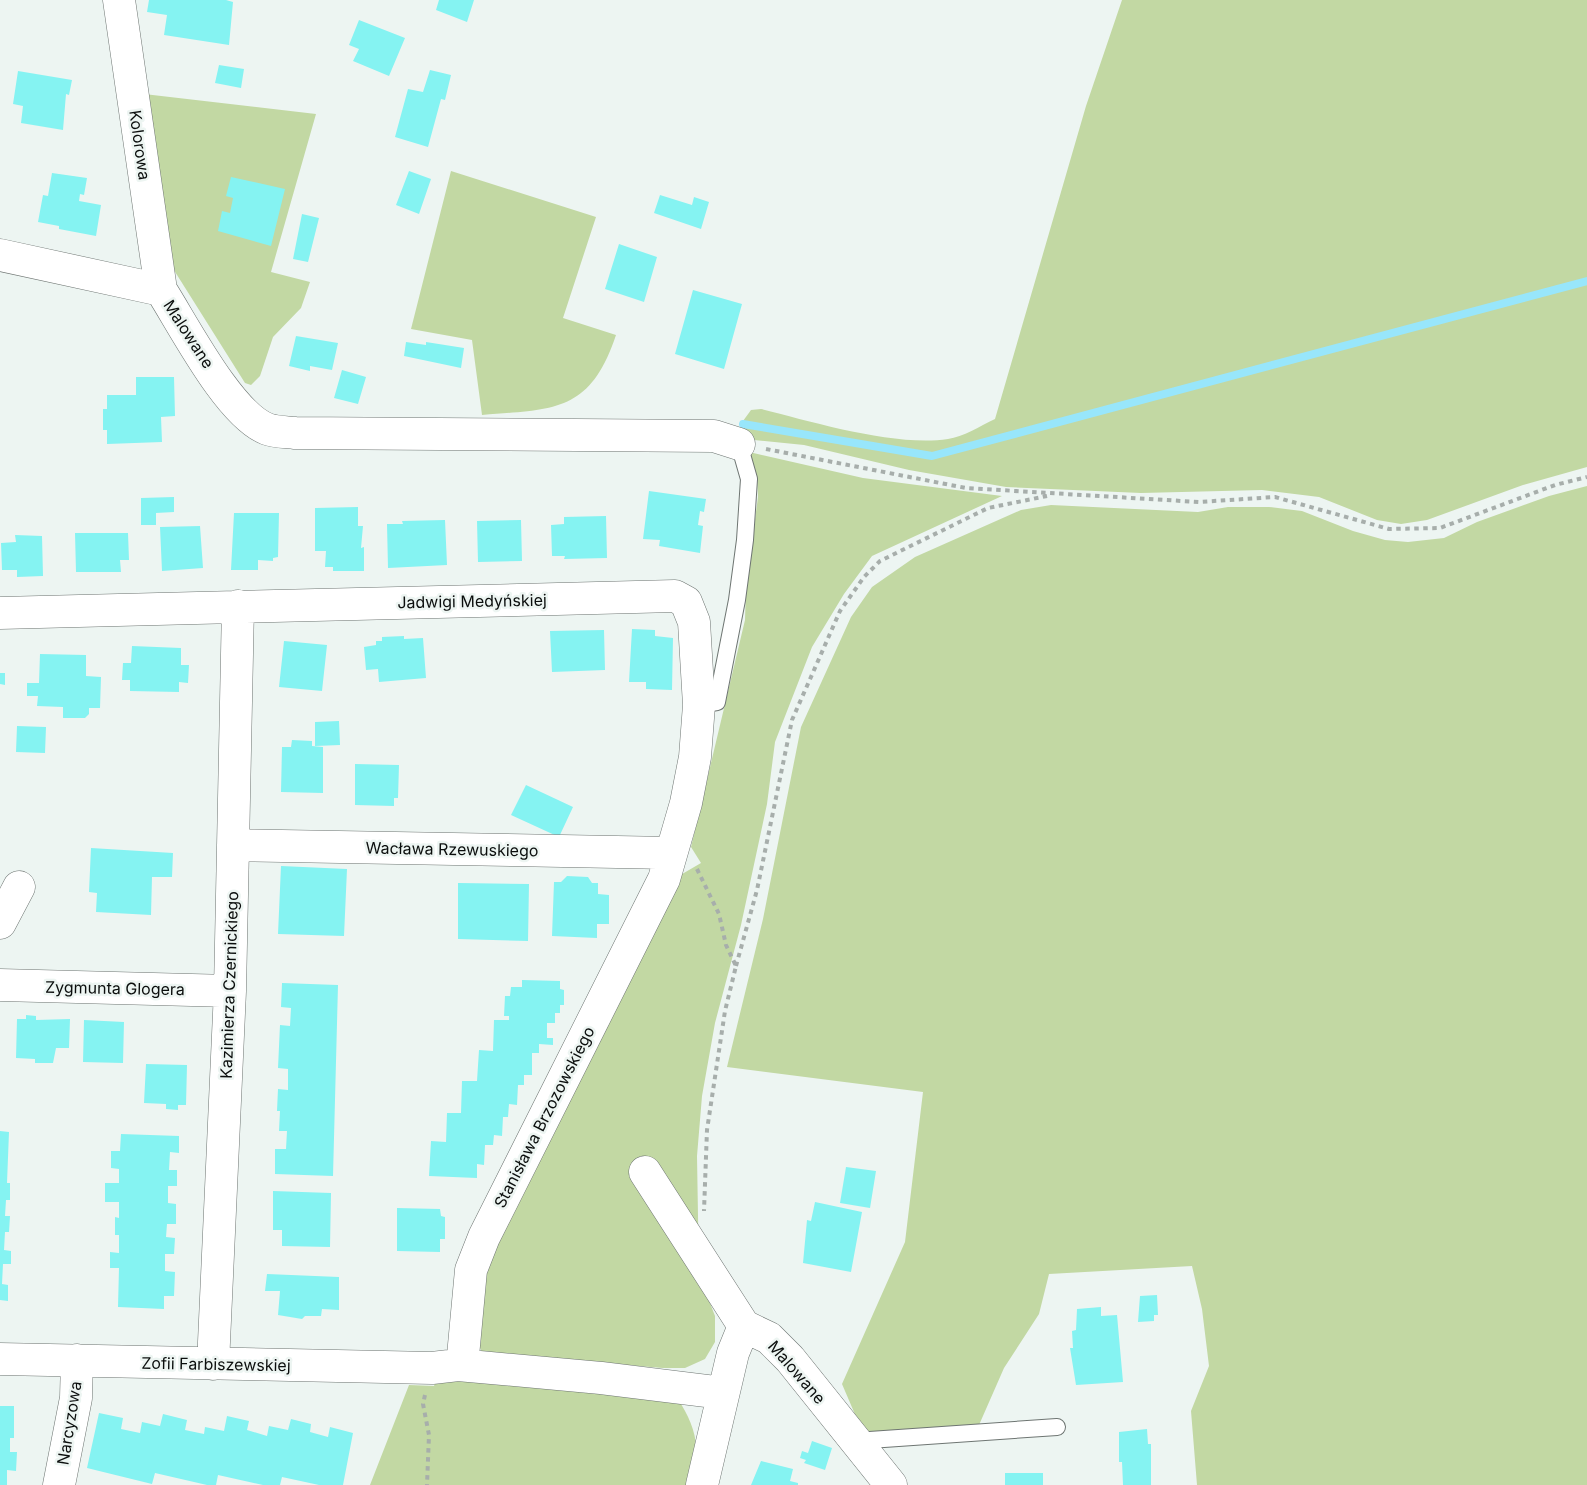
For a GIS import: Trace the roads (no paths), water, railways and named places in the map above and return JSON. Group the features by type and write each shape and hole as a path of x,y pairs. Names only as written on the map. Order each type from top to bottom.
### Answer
{"street":[{"name":"Kolorowa","path":"119,0 161,290"},
{"name":"Malowane","path":"0,255 161,290 228,395 253,420 268,429 295,433 714,436 739,444"},
{"name":"Jadwigi Medyńskiej","path":"0,613 675,596 686,602 694,622 699,705 695,757 686,803 671,853"},
{"name":"Kazimierza Czernickiego","path":"213,1364 230,991 238,606"},
{"name":"Wacława Rzewuskiego","path":"233,845 671,853"},
{"name":"Stanisława Brzozowskiego","path":"445,1366 464,1356 471,1270 483,1237 664,879 671,853"},
{"path":"0,923 19,886"},
{"name":"Zygmunta Glogera","path":"0,985 230,991"},
{"path":"645,1172 654,1189 702,1257 744,1326 733,1353 702,1485"},
{"name":"Malowane","path":"744,1326 769,1338 790,1359 891,1485"},
{"name":"Zofii Farbiszewskiej","path":"0,1359 445,1366 601,1378 723,1393"},
{"name":"Narcyzowa","path":"59,1485 76,1398 77,1360"}],"lane":[{"path":"699,705 717,702 736,600 745,540 749,479 739,444"},
{"path":"855,1441 1057,1427"}],"waterway":[{"path":"743,424 932,456 1587,281"}]}
